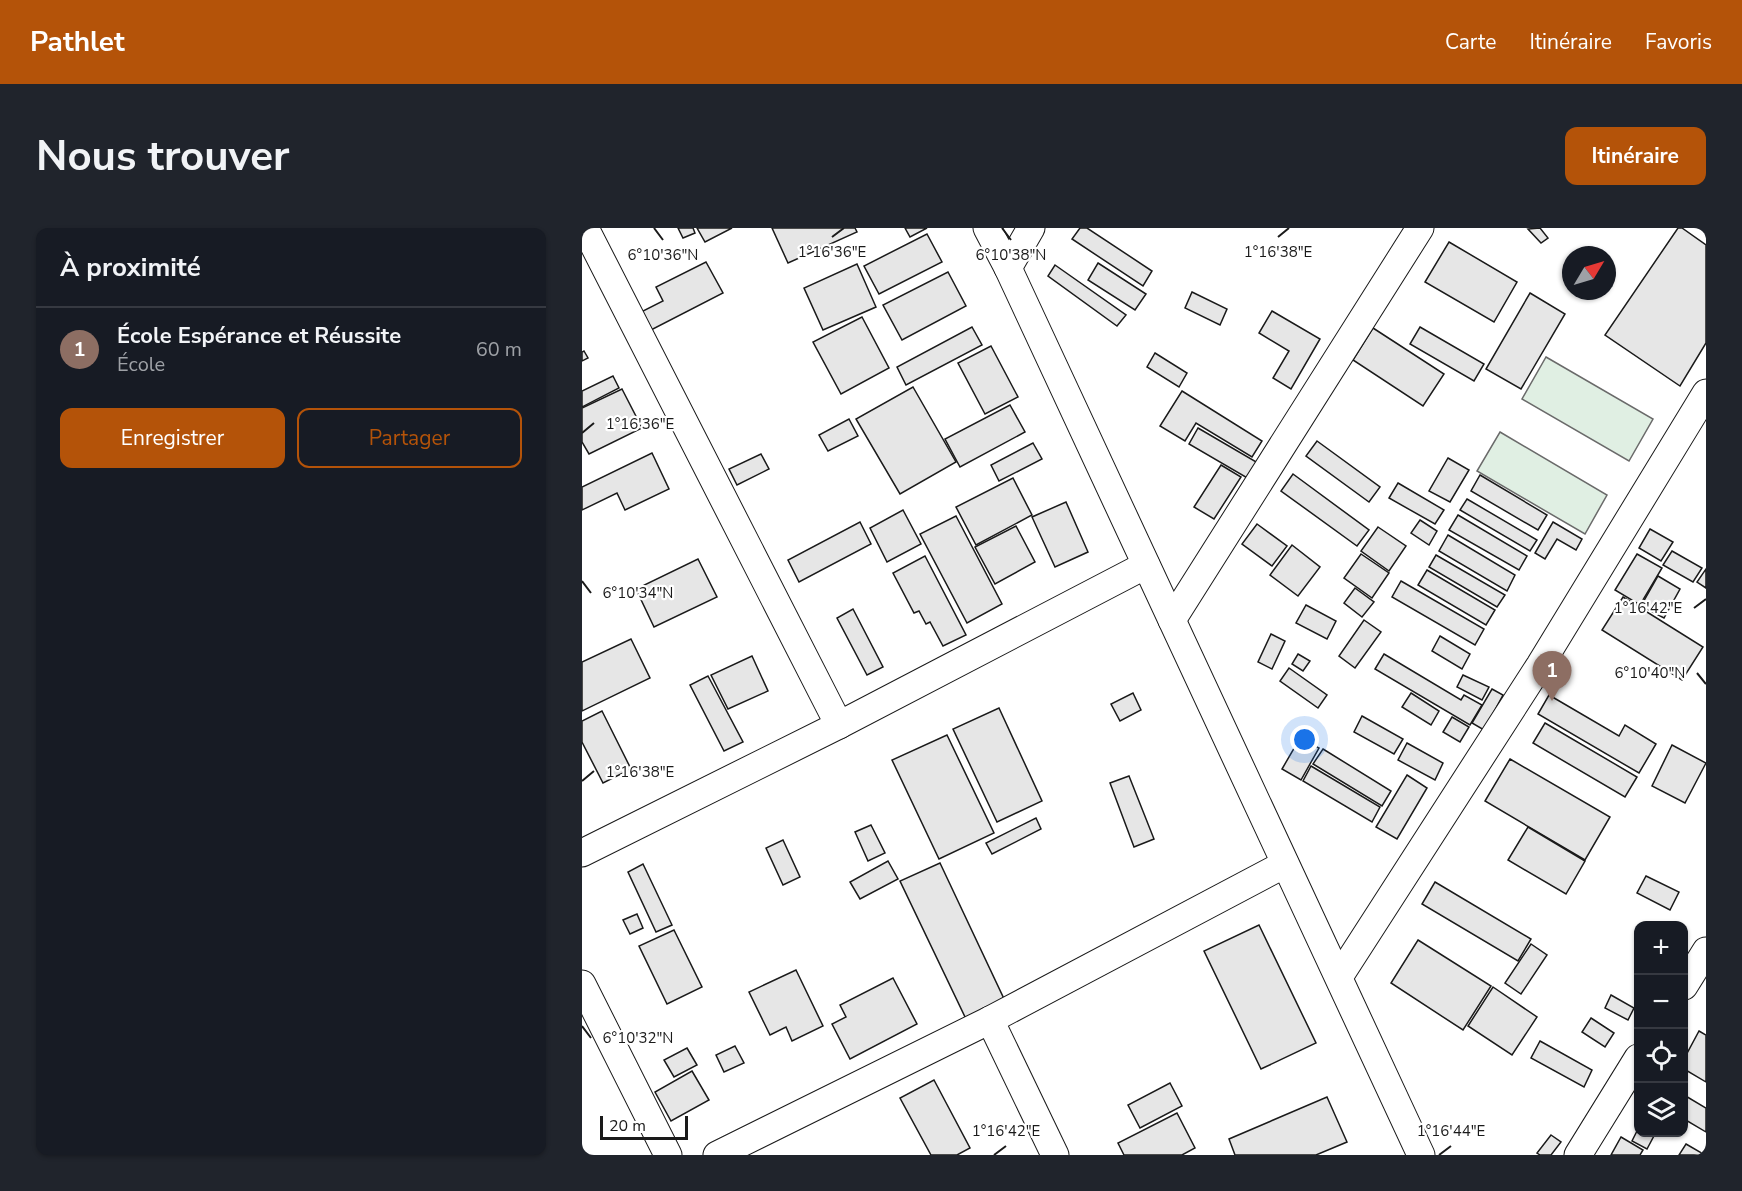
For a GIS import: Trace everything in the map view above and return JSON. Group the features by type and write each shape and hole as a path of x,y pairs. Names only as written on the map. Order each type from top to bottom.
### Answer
{"street":[{"path":"585,228 839,725"},
{"path":"987,228 1008,268 1421,1155"},
{"path":"1008,268 1031,228"},
{"path":"1172,620 1419,228"},
{"path":"1339,977 1540,665 1706,393"},
{"path":"582,853 839,725 1146,565"},
{"path":"717,1155 990,1020 1285,864"},
{"path":"1688,978 1706,951"},
{"path":"582,984 668,1155"},
{"path":"990,1020 1055,1155"},
{"path":"1578,1155 1634,1064"}],"green space":[{"path":"1546,357 1653,419 1629,461 1522,399"},
{"path":"1500,432 1607,495 1585,534 1477,471"}],"building":[{"path":"678,228 693,228 695,233 683,238"},
{"path":"697,228 732,228 705,242"},
{"path":"772,228 855,228 857,232 788,263"},
{"path":"905,228 927,228 910,237"},
{"path":"1080,228 1087,228 1152,271 1143,286 1072,239"},
{"path":"1540,228 1548,238 1541,243 1528,229"},
{"path":"1678,228 1682,228 1706,245 1706,343 1680,386 1605,335"},
{"path":"927,234 942,262 879,294 864,266"},
{"path":"1449,242 1517,282 1494,322 1425,282"},
{"path":"706,262 723,293 651,330 641,312 663,301 656,287"},
{"path":"1098,263 1146,294 1135,310 1088,280"},
{"path":"857,264 876,307 823,330 804,288"},
{"path":"1055,265 1126,315 1117,326 1048,276"},
{"path":"948,272 966,306 902,340 883,305"},
{"path":"1192,292 1227,309 1220,325 1185,308"},
{"path":"1530,293 1565,314 1521,389 1486,369"},
{"path":"1272,311 1320,339 1291,389 1273,378 1289,351 1259,333"},
{"path":"862,317 889,368 841,394 813,342"},
{"path":"972,327 982,345 906,385 897,367"},
{"path":"1420,327 1484,364 1474,381 1410,344"},
{"path":"1373,328 1444,374 1423,406 1353,360"},
{"path":"991,346 1018,397 985,414 958,363"},
{"path":"584,351 588,358 582,361 582,352"},
{"path":"1155,353 1187,373 1179,387 1147,367"},
{"path":"613,376 619,388 582,407 582,391"},
{"path":"913,387 956,462 900,494 856,419"},
{"path":"622,389 642,428 589,454 582,442 582,408"},
{"path":"1182,391 1262,441 1252,457 1196,423 1185,441 1160,426"},
{"path":"1010,405 1025,432 960,467 945,439"},
{"path":"849,419 858,436 828,451 819,435"},
{"path":"1198,428 1258,463 1249,479 1189,444"},
{"path":"1317,441 1380,487 1369,502 1306,456"},
{"path":"1033,443 1042,459 999,481 991,465"},
{"path":"652,453 669,489 625,510 617,493 582,510 582,487"},
{"path":"761,454 769,469 737,485 729,469"},
{"path":"1448,458 1469,470 1450,502 1429,491"},
{"path":"1221,465 1241,477 1214,519 1194,507"},
{"path":"1293,474 1369,530 1357,546 1281,491"},
{"path":"1480,475 1547,515 1538,530 1471,491"},
{"path":"1013,478 1032,515 976,545 956,507"},
{"path":"1398,483 1444,510 1435,524 1389,498"},
{"path":"1467,499 1537,540 1530,551 1460,510"},
{"path":"1066,502 1088,552 1055,567 1032,517"},
{"path":"903,510 921,544 887,562 870,528"},
{"path":"1458,515 1527,556 1519,570 1449,530"},
{"path":"956,516 1002,604 967,623 920,534"},
{"path":"1420,520 1437,531 1429,545 1411,533"},
{"path":"860,522 871,544 799,582 788,560"},
{"path":"1553,522 1582,539 1576,550 1557,539 1545,559 1535,553"},
{"path":"1257,524 1287,546 1272,566 1242,544"},
{"path":"1016,526 1035,562 995,584 975,547"},
{"path":"1378,527 1406,546 1389,571 1361,551"},
{"path":"1650,529 1673,542 1661,561 1639,548"},
{"path":"1448,535 1515,575 1507,591 1439,551"},
{"path":"1292,545 1320,567 1298,596 1270,575"},
{"path":"1672,551 1702,568 1693,582 1663,565"},
{"path":"1361,554 1389,573 1372,598 1344,578"},
{"path":"1637,554 1662,568 1640,605 1615,590"},
{"path":"1436,555 1505,595 1497,607 1429,567"},
{"path":"925,556 966,635 943,646 930,622 926,624 919,611 914,613 893,573"},
{"path":"698,559 717,597 654,627 636,589"},
{"path":"1706,569 1706,588 1697,582"},
{"path":"1427,570 1495,610 1486,625 1418,585"},
{"path":"1658,576 1680,589 1664,618 1641,606"},
{"path":"1401,581 1484,629 1475,645 1392,597"},
{"path":"1355,588 1374,602 1362,617 1344,603"},
{"path":"1623,597 1703,647 1682,680 1602,630"},
{"path":"1306,605 1336,621 1327,639 1296,623"},
{"path":"853,609 883,667 867,675 837,618"},
{"path":"1364,620 1381,632 1355,668 1339,656"},
{"path":"1271,634 1285,641 1272,669 1258,662"},
{"path":"1440,636 1470,654 1462,669 1432,651"},
{"path":"631,639 650,678 582,711 582,662"},
{"path":"1298,654 1310,661 1303,671 1292,664"},
{"path":"1384,654 1461,700 1464,695 1482,705 1470,725 1375,669"},
{"path":"752,656 768,691 728,709 711,675"},
{"path":"1289,668 1327,695 1318,708 1280,681"},
{"path":"1463,675 1489,687 1482,700 1457,687"},
{"path":"708,676 743,742 724,751 690,685"},
{"path":"1492,689 1503,695 1484,730 1472,723"},
{"path":"1133,693 1141,710 1120,721 1111,704"},
{"path":"1411,693 1439,711 1431,725 1402,707"},
{"path":"1549,695 1619,736 1625,725 1656,744 1639,773 1538,714"},
{"path":"999,708 1042,801 997,822 953,729"},
{"path":"602,711 631,769 603,783 582,742 582,721"},
{"path":"1362,716 1403,739 1394,754 1354,732"},
{"path":"1452,717 1469,727 1460,742 1443,732"},
{"path":"1545,723 1637,777 1625,797 1533,743"},
{"path":"947,735 994,833 939,859 892,760"},
{"path":"1300,738 1319,748 1301,780 1282,769"},
{"path":"1407,743 1443,763 1435,780 1398,760"},
{"path":"1672,745 1706,763 1685,803 1652,786"},
{"path":"1323,749 1391,791 1382,806 1313,764"},
{"path":"1510,759 1610,817 1585,860 1485,801"},
{"path":"1311,766 1380,807 1372,822 1303,781"},
{"path":"1407,775 1427,788 1397,839 1376,827"},
{"path":"1129,776 1154,839 1134,847 1110,783"},
{"path":"1036,818 1041,829 992,854 986,843"},
{"path":"871,825 885,853 868,861 855,832"},
{"path":"1528,827 1585,861 1566,894 1508,860"},
{"path":"783,840 800,877 783,885 766,848"},
{"path":"888,861 898,879 860,899 850,882"},
{"path":"940,863 1005,1001 966,1019 900,881"},
{"path":"643,864 672,925 656,932 628,872"},
{"path":"1646,876 1679,892 1670,910 1637,893"},
{"path":"1435,882 1531,939 1518,961 1422,904"},
{"path":"637,914 643,928 630,934 623,920"},
{"path":"1259,925 1316,1043 1261,1069 1204,951"},
{"path":"674,930 702,987 667,1004 639,946"},
{"path":"1418,940 1491,986 1463,1030 1391,983"},
{"path":"1531,944 1547,955 1521,994 1505,983"},
{"path":"796,970 823,1026 792,1041 786,1027 770,1035 749,992"},
{"path":"893,978 917,1024 850,1059 832,1024 846,1017 840,1005"},
{"path":"1493,987 1537,1017 1512,1055 1468,1026"},
{"path":"1611,995 1634,1008 1628,1020 1605,1008"},
{"path":"1591,1018 1614,1033 1605,1047 1582,1032"},
{"path":"1699,1031 1706,1035 1706,1082 1688,1071 1688,1052"},
{"path":"1540,1041 1592,1070 1584,1087 1531,1058"},
{"path":"735,1046 744,1063 724,1072 716,1055"},
{"path":"687,1048 697,1065 674,1077 664,1060"},
{"path":"692,1071 709,1100 671,1121 655,1092"},
{"path":"934,1080 970,1148 957,1155 931,1155 900,1098"},
{"path":"1170,1083 1182,1106 1140,1128 1128,1105"},
{"path":"1327,1097 1347,1142 1316,1155 1235,1155 1229,1139"},
{"path":"1688,1097 1706,1108 1706,1132 1688,1121"},
{"path":"1177,1113 1195,1148 1182,1155 1124,1155 1118,1143"},
{"path":"1551,1135 1561,1142 1551,1155 1540,1155 1537,1153"},
{"path":"1621,1137 1643,1150 1640,1155 1611,1155"},
{"path":"1634,1137 1653,1137 1647,1149 1632,1141"},
{"path":"1686,1144 1705,1155 1679,1155"}],"place":[{"name":"École Espérance et Réussite","path":"1552,701"}]}
